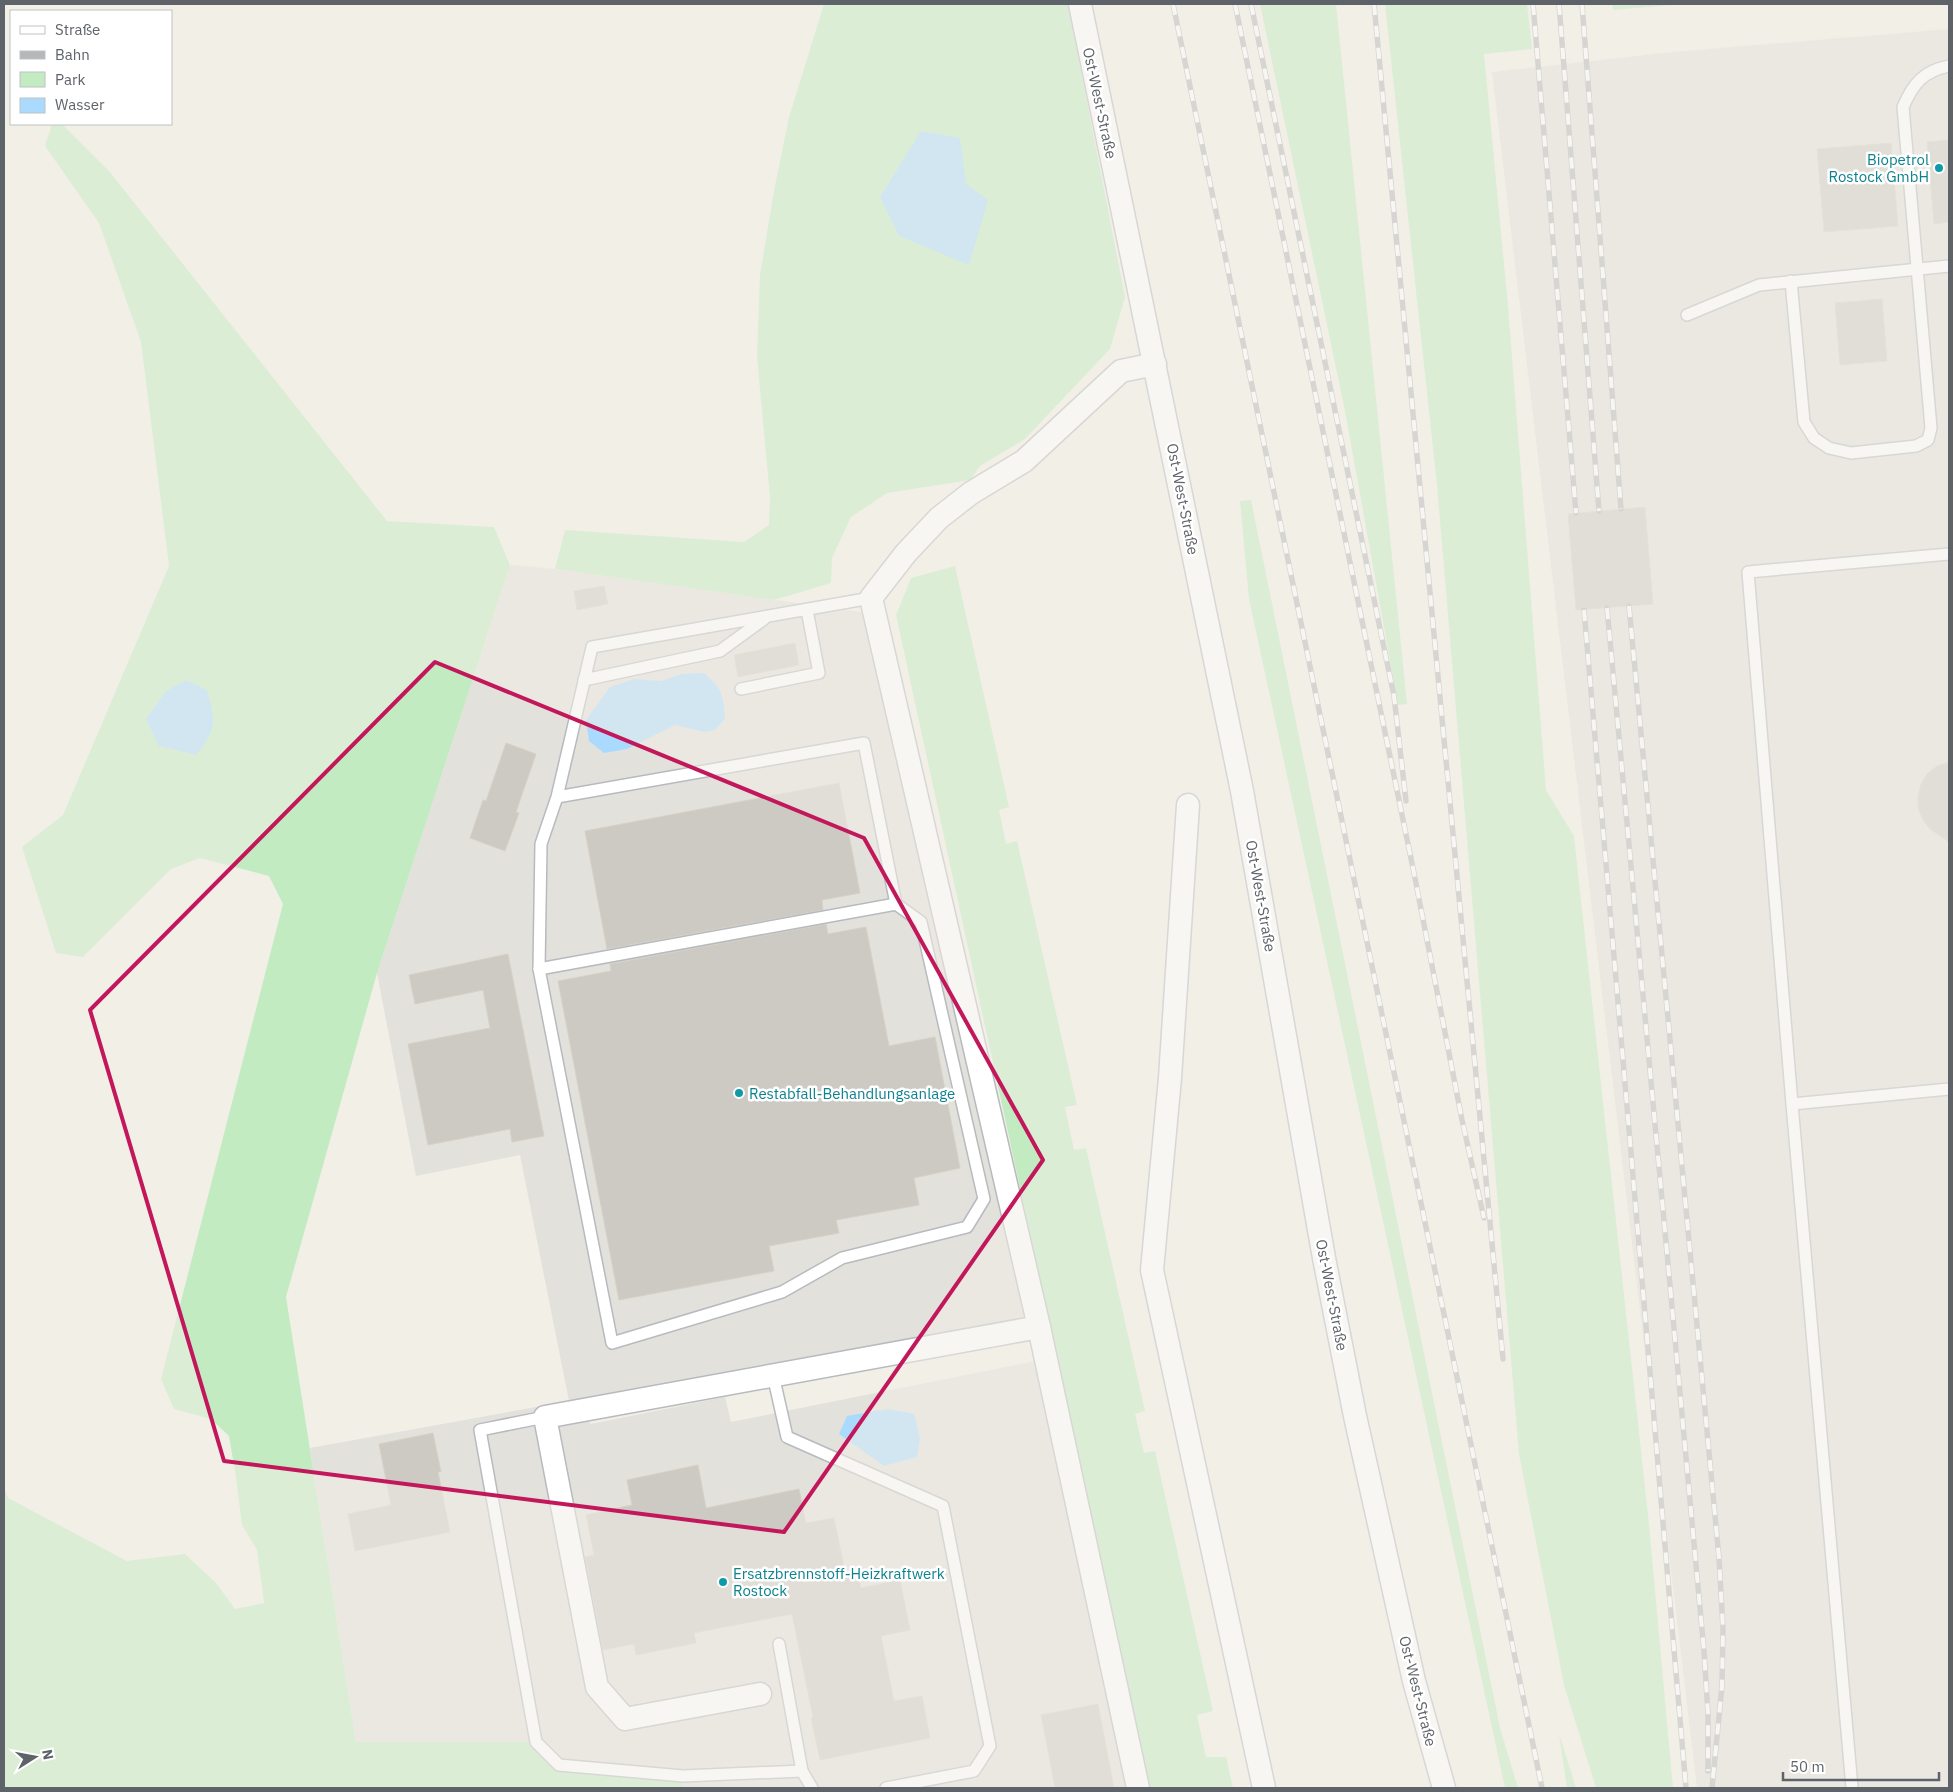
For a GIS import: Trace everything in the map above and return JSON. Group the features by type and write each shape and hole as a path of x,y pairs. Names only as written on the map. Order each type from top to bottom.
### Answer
{"street":[{"name":"Ost-West-Straße","path":"1080,4 1242,791 1324,1258 1353,1407 1414,1681 1444,1788"},
{"path":"1138,1788 1039,1327 872,598 906,554 939,518 971,493 1024,461 1121,371 1155,364"},
{"path":"1188,805 1170,1078 1152,1270 1264,1788"},
{"path":"760,1694 625,1719 597,1687 545,1417 1039,1327"}],"lane":[{"path":"1791,282 1804,422 1814,438 1830,448 1851,453 1916,446 1928,440 1931,428 1903,108 1910,89 1924,76 1949,66"},
{"path":"1687,315 1759,284 1949,266"},
{"path":"1852,1788 1748,572 1949,554"},
{"path":"557,797 864,743 896,904 921,922 984,1199 967,1227 842,1258 782,1292 612,1343 538,969 541,844 557,797 592,647 872,598"},
{"path":"741,689 819,673 807,610"},
{"path":"584,680 720,651 768,616"},
{"path":"538,969 896,904"},
{"path":"1792,1104 1949,1089"},
{"path":"773,1375 787,1437 943,1506 990,1746 974,1771 886,1788"},
{"path":"545,1417 480,1430 536,1742 559,1765 683,1776 802,1771"},
{"path":"779,1644 802,1771 812,1788"}],"highlighted area":[{"path":"435,662 864,838 1043,1160 784,1532 224,1461 90,1010"}],"shaded area":[{"path":"1949,29 1949,1788 1697,1788 1492,72 1672,52"},
{"path":"510,565 555,569 863,612 1027,1317 569,1401 520,1155 416,1176 377,973"},
{"path":"1040,1360 1130,1788 683,1788 683,1777 559,1765 535,1742 356,1742 310,1448 569,1401 591,1424 725,1397 731,1422"}],"green space":[{"path":"824,4 1068,4 1125,297 1110,349 1025,439 980,466 970,480 887,493 851,517 832,558 831,583 774,600 555,569 565,530 744,542 769,525 770,497 757,357 760,275 789,117"},
{"path":"1260,4 1336,4 1407,704 1398,705 1345,411"},
{"path":"1385,4 1527,4 1532,49 1484,54 1508,306 1546,790 1574,836 1649,1524 1673,1788 1596,1788 1564,1685 1519,1454 1437,485"},
{"path":"1612,4 1681,4 1613,10"},
{"path":"52,125 63,125 109,171 387,521 494,527 510,565 377,973 286,1297 356,1742 536,1742 559,1765 683,1776 683,1788 4,1788 4,1487 8,1498 127,1561 185,1554 216,1583 235,1609 264,1603 257,1550 242,1525 229,1436 211,1419 174,1409 161,1379 283,904 269,876 200,858 171,869 83,957 56,953 22,847 63,815 169,566 141,342 99,223 45,146"},
{"path":"1251,500 1500,1728 1518,1788 1505,1788 1249,599 1240,501"},
{"path":"955,566 1009,807 999,810 1006,844 1017,841 1077,1105 1065,1107 1074,1150 1086,1148 1145,1411 1135,1414 1144,1453 1155,1451 1213,1711 1197,1715 1206,1757 1226,1757 1233,1788 1150,1788 896,615 911,578"},
{"path":"1559,1733 1576,1788 1567,1788"}],"water":[{"path":"921,131 960,138 966,184 988,200 969,265 899,236 880,197"},
{"path":"704,673 718,688 722,698 725,719 715,730 704,732 675,725 627,749 604,753 589,741 586,720 610,687 634,679 661,681 681,674"},
{"path":"186,680 207,690 213,717 213,724 208,738 196,755 159,746 146,719 166,691"},
{"path":"888,1409 914,1414 920,1438 917,1457 884,1466 839,1434 847,1416"}],"building":[{"name":"Biopetrol Rostock GmbH","path":"1949,140 1949,222 1934,224 1927,142"},
{"path":"1891,143 1898,226 1824,232 1817,149"},
{"path":"1882,299 1887,361 1840,365 1835,303"},
{"path":"1645,507 1653,604 1576,610 1568,514"},
{"path":"604,586 608,604 577,610 574,591"},
{"path":"795,643 799,665 738,677 734,655"},
{"path":"506,743 536,754 516,812 519,813 505,851 470,838 483,800 486,801"},
{"path":"1949,762 1949,842 1930,829 1923,820 1918,808 1918,796 1921,784 1927,774 1937,766"},
{"path":"839,783 860,893 822,900 823,910 607,949 585,831"},
{"name":"Restabfall-Behandlungsanlage","path":"826,924 828,934 866,927 889,1046 935,1037 960,1168 914,1178 919,1205 836,1220 839,1233 769,1246 774,1271 619,1300 558,981 611,971 610,964"},
{"path":"508,954 544,1136 512,1142 510,1129 428,1145 408,1044 490,1028 483,990 415,1004 409,975"},
{"path":"433,1433 441,1472 438,1472 450,1532 355,1551 348,1514 391,1505 379,1444"},
{"name":"Ersatzbrennstoff-Heizkraftwerk Rostock","path":"698,1465 706,1508 799,1489 806,1523 834,1518 846,1576 858,1574 861,1588 900,1580 910,1630 881,1636 894,1701 922,1696 930,1738 820,1760 792,1614 694,1633 696,1643 636,1655 634,1644 603,1650 585,1557 594,1555 586,1515 632,1505 627,1480"},
{"path":"1098,1704 1114,1788 1055,1788 1041,1715"}],"railway":[{"path":"1173,4 1542,1788"},
{"path":"1235,4 1414,873 1462,1120 1484,1218"},
{"path":"1251,4 1394,696 1406,801"},
{"path":"1374,4 1503,1359"},
{"path":"1533,4 1576,513"},
{"path":"1559,4 1599,511"},
{"path":"1582,4 1621,509"},
{"path":"1629,606 1719,1558 1723,1629 1722,1686 1712,1788"},
{"path":"1607,608 1704,1651 1708,1714 1708,1771"},
{"path":"1584,610 1686,1788"}],"place":[{"name":"Biopetrol Rostock GmbH","path":"1939,168"},
{"name":"Restabfall-Behandlungsanlage","path":"739,1093"},
{"name":"Ersatzbrennstoff-Heizkraftwerk Rostock","path":"723,1582"}]}
